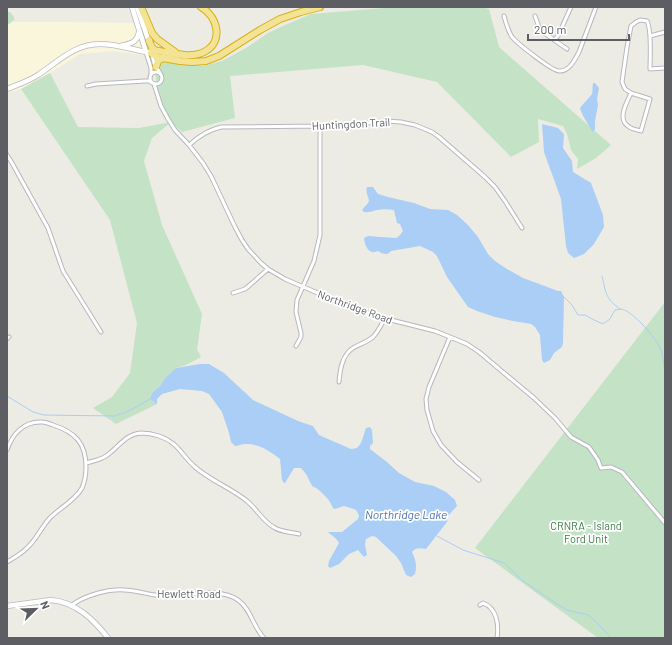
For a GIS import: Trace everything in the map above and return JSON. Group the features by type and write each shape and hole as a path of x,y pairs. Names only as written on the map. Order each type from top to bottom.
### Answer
{"highway":[{"path":"141,7 146,24 152,33 157,39 177,54"},
{"path":"151,52 194,54 208,50 216,38 217,30 211,14 202,7"},
{"path":"151,52 157,57 189,62 206,61 219,56 280,19 320,7"},
{"path":"149,40 152,47 151,52"},
{"path":"156,67 158,61 164,58"}],"street":[{"name":"Northridge Road","path":"132,7 156,67 161,74"},
{"path":"137,7 146,24 149,40"},
{"path":"554,40 558,36 571,7"},
{"path":"504,16 509,31 514,39 548,65 557,71 560,71 568,68 576,58 596,7"},
{"path":"535,16 540,30 567,49"},
{"path":"631,92 623,113 623,122 628,127 641,131 650,99 625,89 622,82 626,47 631,26 636,22 643,20 647,21 648,24 650,36 650,69 665,68"},
{"path":"115,46 129,44 136,41 139,34 138,24"},
{"path":"650,36 665,32"},
{"path":"7,89 38,75 56,61 75,50 86,46 103,44 151,52"},
{"name":"Northridge Road","path":"151,52 150,80 153,84 163,111 175,130 189,145 212,176 235,227 242,240 254,256 268,268 285,279 341,303 385,318 435,331 467,344 534,397 571,437 589,447 598,460 601,468 611,468 622,472 665,523"},
{"path":"144,80 155,72 161,74 163,78 158,90 158,96"},
{"path":"87,86 144,80 157,85 161,83"},
{"name":"Huntingdon Trail","path":"189,145 204,133 221,127 320,126 392,122 415,125 432,132 447,143 495,187 522,228"},
{"path":"296,346 302,333 296,316 296,307 314,261 320,235 320,126"},
{"path":"7,155 48,228 63,271 101,332"},
{"path":"233,293 251,284 268,268"},
{"path":"339,382 341,368 347,355 354,348 373,337 379,330 385,318"},
{"path":"450,337 428,387 426,399 427,410 433,431 440,445 457,462 479,480"},
{"path":"7,450 11,439 20,429 30,423 43,422 63,428 74,436 82,446 86,463 85,480 79,493 49,520 27,549 7,562"},
{"path":"86,463 106,456 131,435 143,433 154,434 172,442 194,466 205,475 253,506 272,526 282,531 299,534"},
{"name":"Hewlett Road","path":"72,605 87,597 116,589 163,596 214,593 223,594 231,596 244,606 258,631 264,638"},
{"path":"7,606 52,600 72,605 97,624 108,638"},
{"path":"480,605 483,603 486,604 494,613 498,623 497,638"}],"shaded area":[{"path":"7,22 141,23 148,56 114,51 80,54 21,89 7,93"}],"green space":[{"path":"397,7 480,7 489,9 499,47 611,145 596,158 577,169 578,159 571,150 567,134 563,126 538,119 539,142 511,157 437,82 363,65 230,76 235,118 182,132 171,122 157,90 152,61 203,66 222,61 246,48 268,33 311,14"},
{"path":"7,12 10,12 14,17 14,20 7,25"},
{"path":"50,73 78,127 139,128 171,122 152,138 144,161 162,225 202,314 197,349 201,357 186,365 176,368 166,377 160,386 152,393 150,399 157,404 116,424 93,408 112,397 130,373 137,323 110,220 21,89"},
{"name":"CRNRA - Island Ford Unit","path":"665,302 665,638 598,638 475,548"}],"water":[{"path":"593,83 595,83 599,88 595,129 592,131 580,108 592,94"},
{"path":"542,124 558,128 564,134 563,148 572,161 573,172 591,183 603,215 604,227 594,244 584,254 574,258 568,253 566,246 561,199 544,152"},
{"path":"367,187 373,187 378,194 414,203 430,209 448,210 457,215 468,225 478,237 488,254 495,261 523,278 561,291 564,297 562,347 554,353 550,360 544,363 542,360 540,335 535,327 531,324 495,317 468,307 447,277 437,256 433,252 420,246 391,251 386,254 378,251 370,251 366,246 364,238 368,236 396,238 403,231 400,224 397,223 394,210 381,209 364,212 362,210 369,201 366,191"},
{"name":"Northridge Lake","path":"209,364 224,373 253,400 298,421 313,426 319,435 351,449 357,448 361,443 366,428 370,427 372,430 373,443 370,446 370,449 399,473 415,482 434,486 446,492 455,500 457,506 448,516 447,522 426,549 420,548 412,552 416,563 415,574 411,577 406,575 396,556 376,537 372,536 366,539 365,544 367,555 364,557 358,550 349,554 339,564 330,568 328,566 329,561 339,543 328,532 342,532 358,519 359,516 357,511 344,506 335,509 333,508 324,495 312,486 301,468 294,468 284,483 282,480 280,459 268,450 250,444 235,446 231,442 222,412 209,394 202,391 180,389 162,394 157,399 157,404 150,399 152,393 176,368"}],"waterway":[{"path":"602,276 607,295 611,302 620,309"},
{"path":"564,297 572,305 578,315 585,315 603,324 610,319 615,310 621,309 631,314 644,326 659,345 665,372"},
{"path":"7,396 33,412 44,415 115,416 129,411 150,399"},
{"path":"437,536 463,550 504,563 523,581 557,604 567,610 588,615 611,638"}]}
